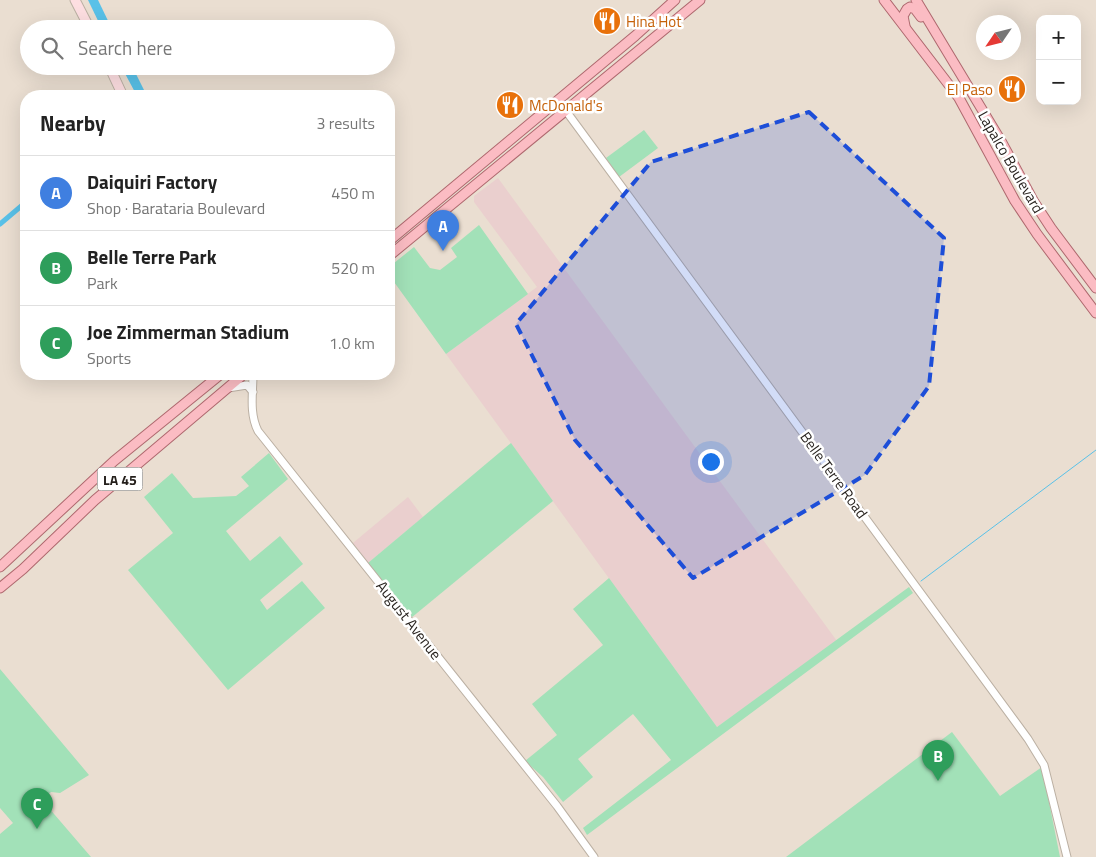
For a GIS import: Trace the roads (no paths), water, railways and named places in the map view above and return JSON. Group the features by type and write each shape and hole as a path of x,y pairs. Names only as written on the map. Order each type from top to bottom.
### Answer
{"main road":[{"path":"75,0 85,20"},
{"path":"395,236 555,104 675,0"},
{"path":"678,18 680,0"},
{"path":"395,251 678,18 688,4 700,0"},
{"name":"Lapalco Boulevard","path":"884,0 959,98 1015,202 1096,313"},
{"name":"Lapalco Boulevard","path":"916,0 1001,141 1034,202 1096,288"},
{"path":"906,30 903,16 910,7 915,9 928,29 946,48"},
{"path":"112,75 120,90"},
{"path":"464,196 468,175"},
{"path":"454,204 459,183"},
{"name":"LA 45","path":"0,567 114,462 214,380"},
{"name":"LA 45","path":"0,588 23,569 95,500 237,380"}],"street":[{"path":"562,97 566,111"},
{"path":"555,104 566,111"},
{"name":"Belle Terre Road","path":"566,111 1028,739 1046,772 1067,857"},
{"name":"August Avenue","path":"253,380 252,414 253,422 258,431 557,806 594,857"},
{"path":"228,388 246,385 253,392"}],"water":[{"path":"88,0 98,0 108,20 98,20"},
{"path":"126,75 136,75 144,90 134,90"}],"waterway":[{"path":"0,224 20,207"},
{"path":"921,581 1096,450"}],"place":[{"name":"Hina Hot","path":"607,21"},
{"name":"El Paso","path":"1012,89"},
{"name":"McDonald's","path":"510,105"},
{"name":"Daiquiri Factory","path":"443,251"},
{"name":"Belle Terre Park","path":"938,781"},
{"name":"Joe Zimmerman Stadium","path":"37,829"}]}
